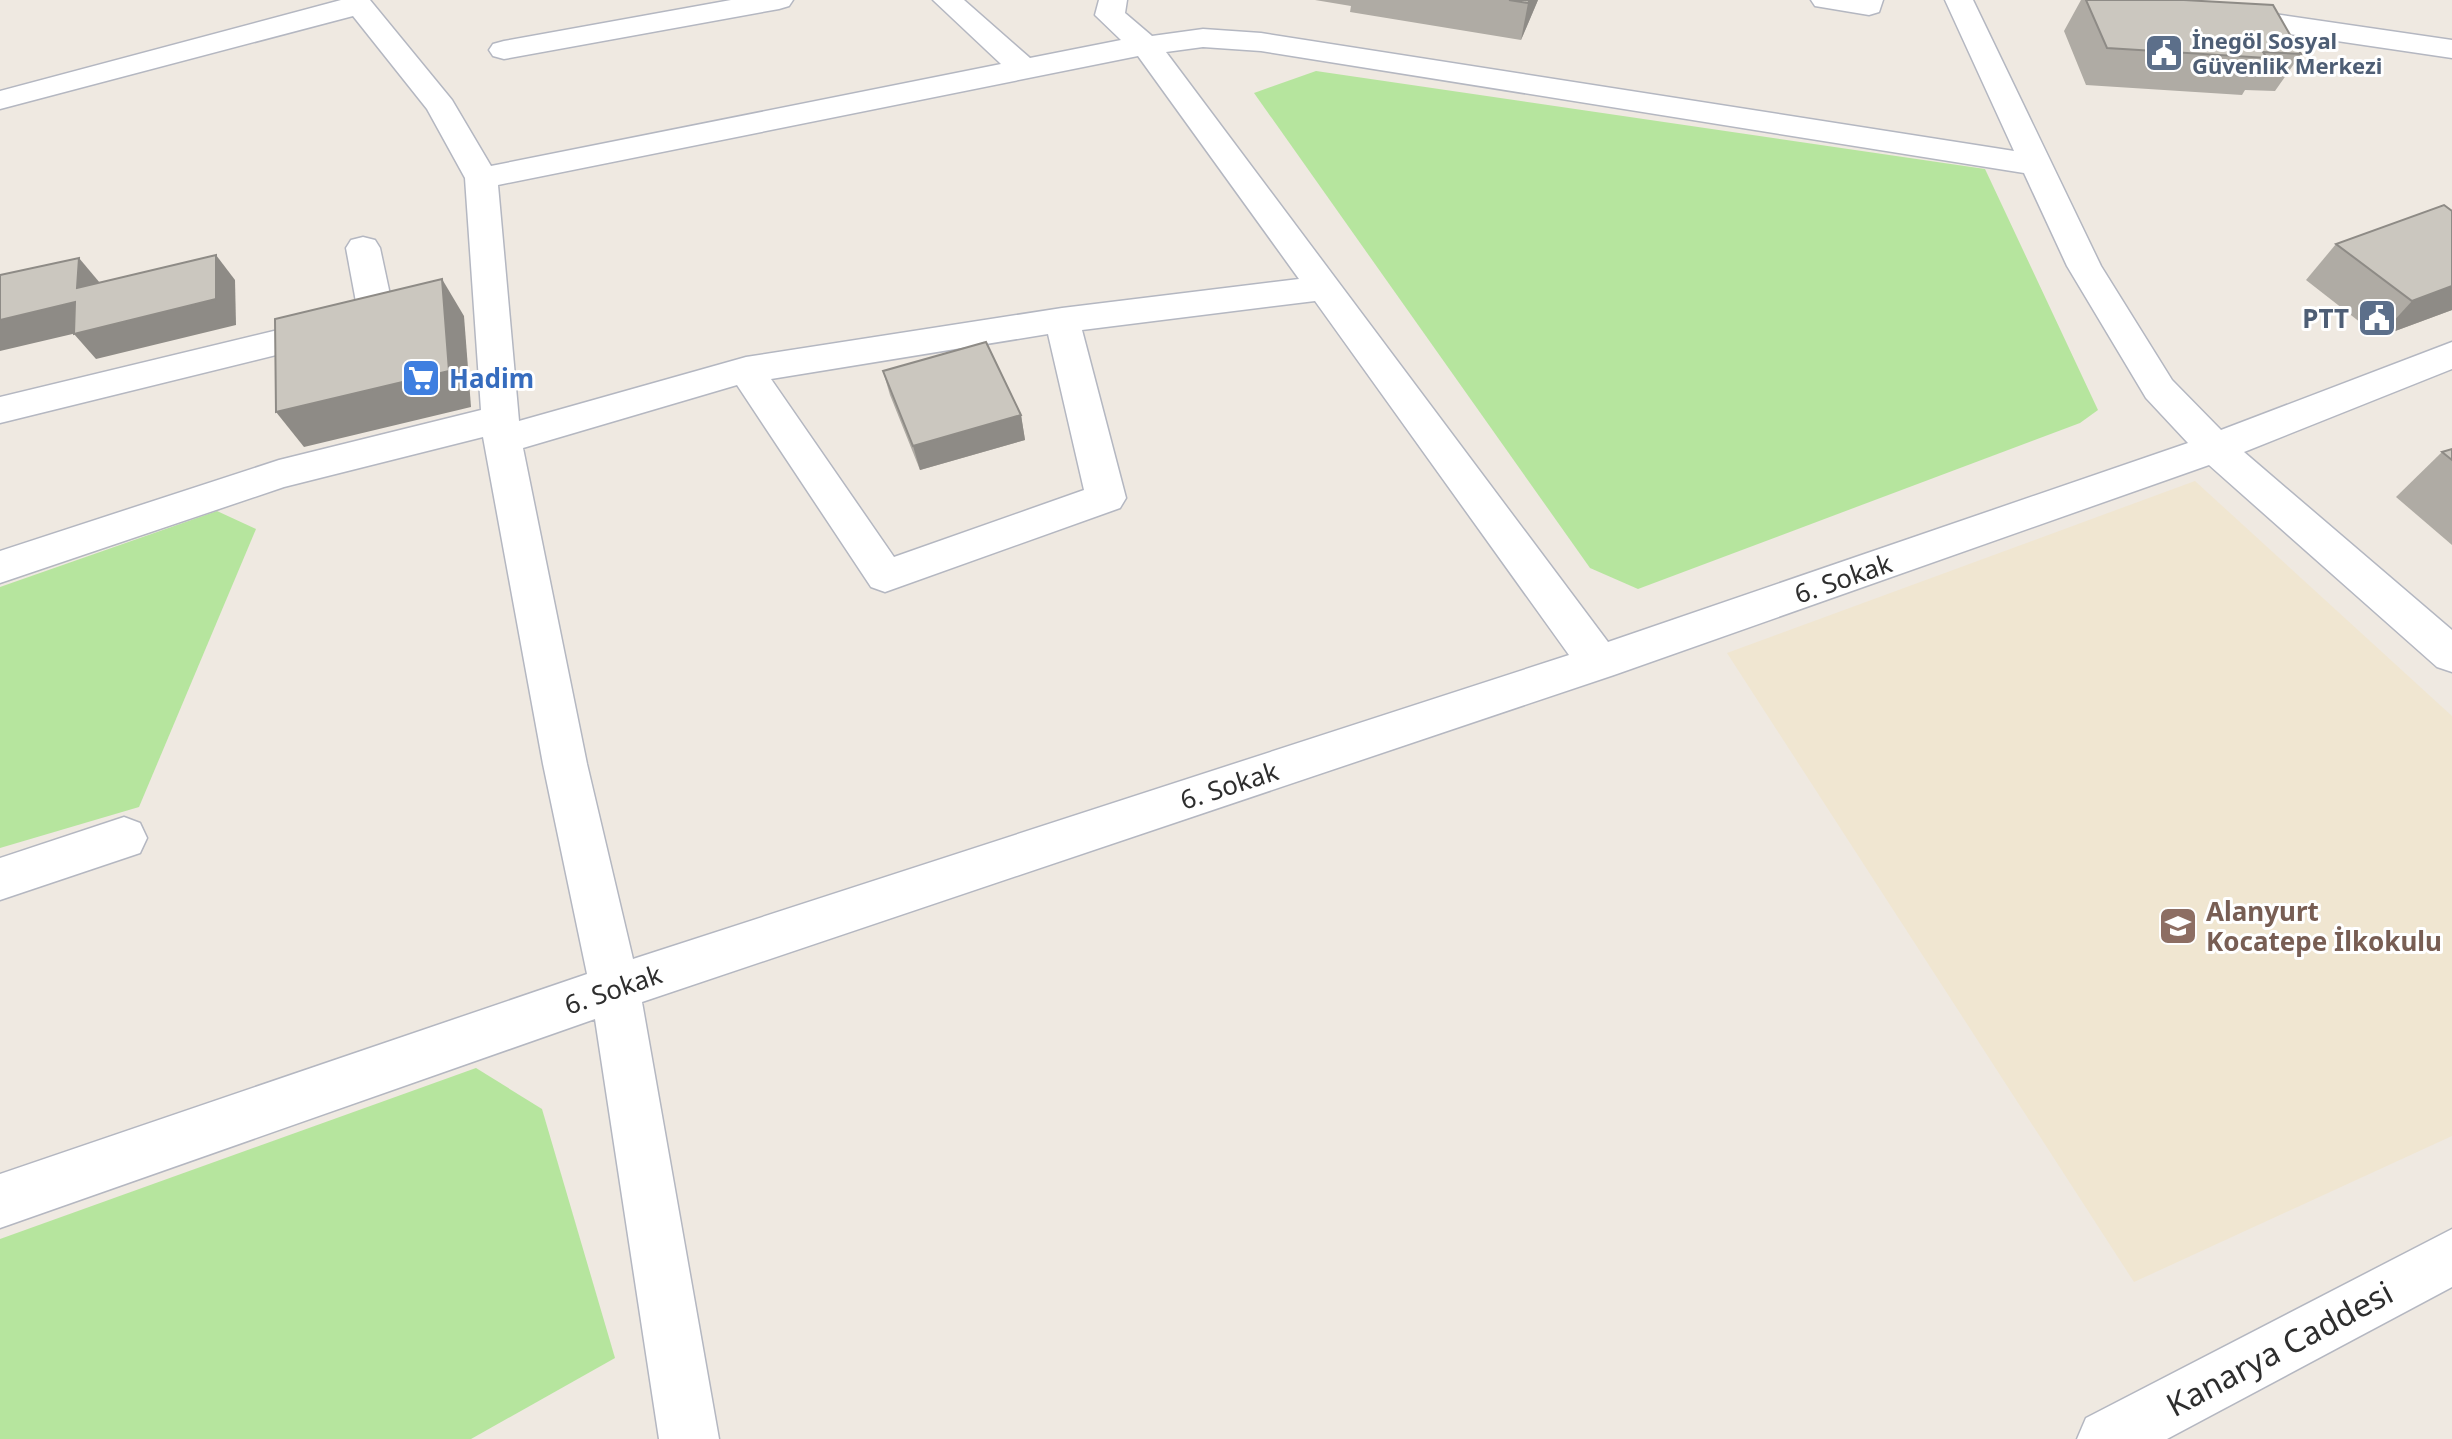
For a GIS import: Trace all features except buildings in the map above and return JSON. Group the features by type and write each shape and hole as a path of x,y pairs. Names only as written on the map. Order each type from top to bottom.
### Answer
{"street":[{"path":"504,50 779,0"},
{"path":"947,0 1026,71"},
{"path":"1113,0 1110,15 1148,48 1599,663"},
{"path":"1825,0 1869,6 1869,0"},
{"path":"1959,0 2084,266 2159,389 2215,448 2452,655"},
{"path":"2120,0 2452,49"},
{"path":"0,100 357,2 422,80 464,138 481,178 477,294 565,764 615,988 689,1439"},
{"path":"481,178 1026,71 1121,49 1148,48 1203,38 1261,42 2038,165"},
{"path":"0,410 391,315 363,248"},
{"path":"0,567 279,474 501,430 746,370 1062,320 1323,288"},
{"path":"746,370 885,576 1106,498 1062,320"},
{"name":"6. Sokak","path":"0,1201 615,988 1599,663 2215,448 2452,355"},
{"path":"0,879 124,838"},
{"name":"Kanarya Caddesi","path":"2107,1439 2452,1257"}],"shaded area":[{"name":"Alanyurt Kocatepe İlkokulu","path":"2195,481 2452,716 2452,1136 2134,1282 1727,653"}],"green space":[{"path":"1316,71 1985,169 2098,410 2080,423 1638,589 1590,568 1254,93"},
{"path":"217,511 256,529 139,807 0,848 0,587"},
{"path":"476,1068 542,1109 615,1358 471,1439 0,1439 0,1239"}],"place":[{"name":"İnegöl Sosyal Güvenlik Merkezi","path":"2164,53"},
{"name":"PTT","path":"2377,318"},
{"name":"Hadim","path":"421,378"},
{"name":"Alanyurt Kocatepe İlkokulu","path":"2178,926"}]}
